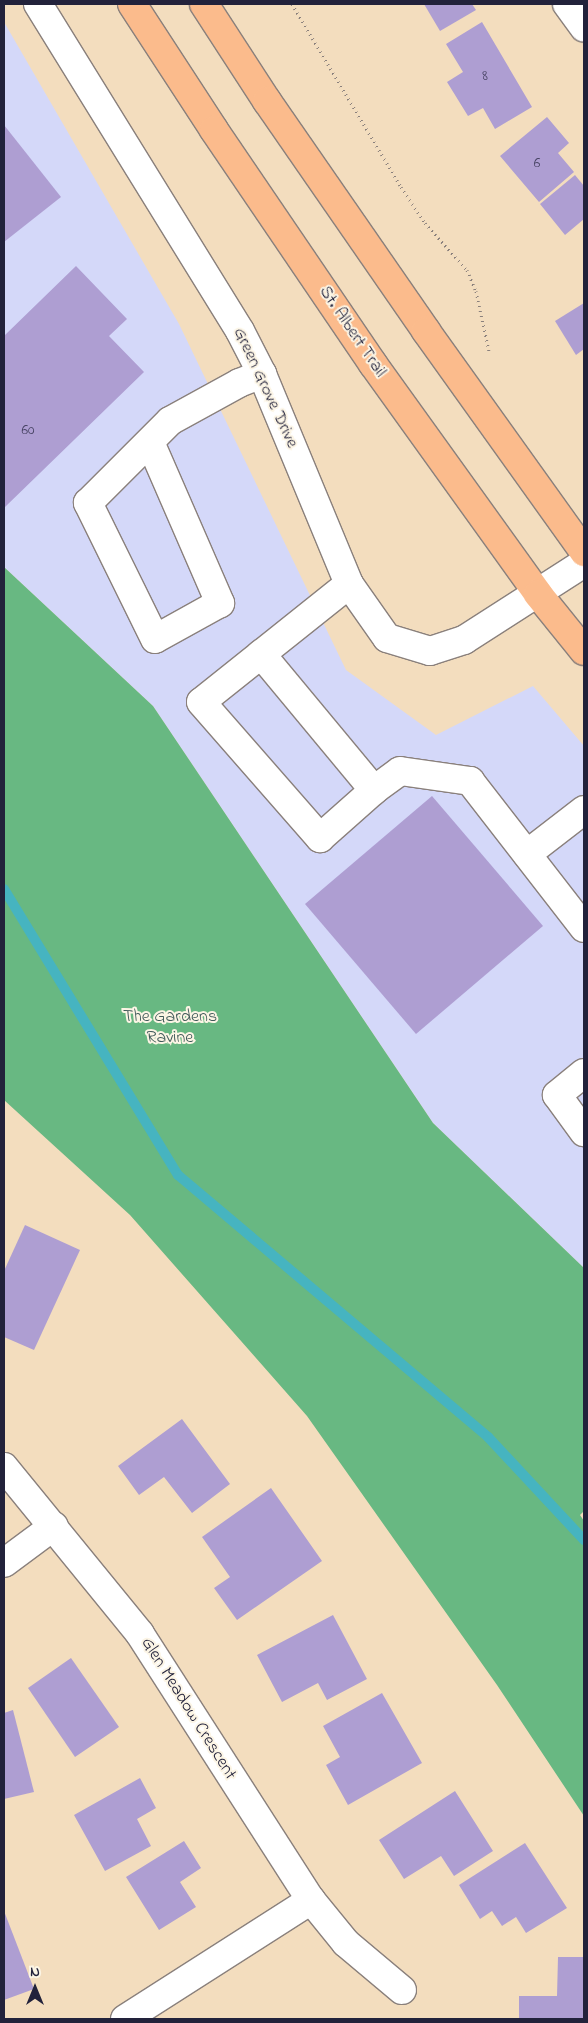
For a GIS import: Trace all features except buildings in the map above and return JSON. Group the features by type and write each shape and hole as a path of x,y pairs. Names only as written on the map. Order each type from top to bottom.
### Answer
{"main road":[{"name":"St. Albert Trail","path":"132,4 214,130 367,356 538,594 584,651"},
{"path":"204,4 267,100 426,331 584,552"}],"street":[{"name":"Green Grove Drive","path":"38,4 240,331 262,374 349,584 387,638 430,651 464,640 584,563"},
{"path":"567,4 584,27"},
{"path":"150,442 220,603 155,639 88,503 170,421 239,383 262,374"},
{"path":"349,584 201,702 320,838 374,790 400,771 470,781 584,928"},
{"path":"261,654 374,790"},
{"path":"527,854 584,810"},
{"path":"584,1073 557,1095 584,1132"},
{"name":"Glen Meadow Crescent","path":"4,1467 54,1526 140,1634 311,1900 346,1943 402,1990"},
{"path":"4,1563 54,1526"},
{"path":"125,2019 311,1900"}],"path":[{"path":"292,4 401,187 426,223 467,270 476,291 489,351"}],"shaded area":[{"path":"4,22 179,324 346,670 436,735 533,686 584,746 584,1268 433,1123 153,706 4,567"}],"green space":[{"name":"The Gardens Ravine","path":"4,567 153,706 433,1123 584,1268 584,1511 580,1515 584,1521 584,1816 497,1685 307,1416 130,1215 4,1100"}],"waterway":[{"path":"4,889 178,1175 488,1437 584,1540"}]}
